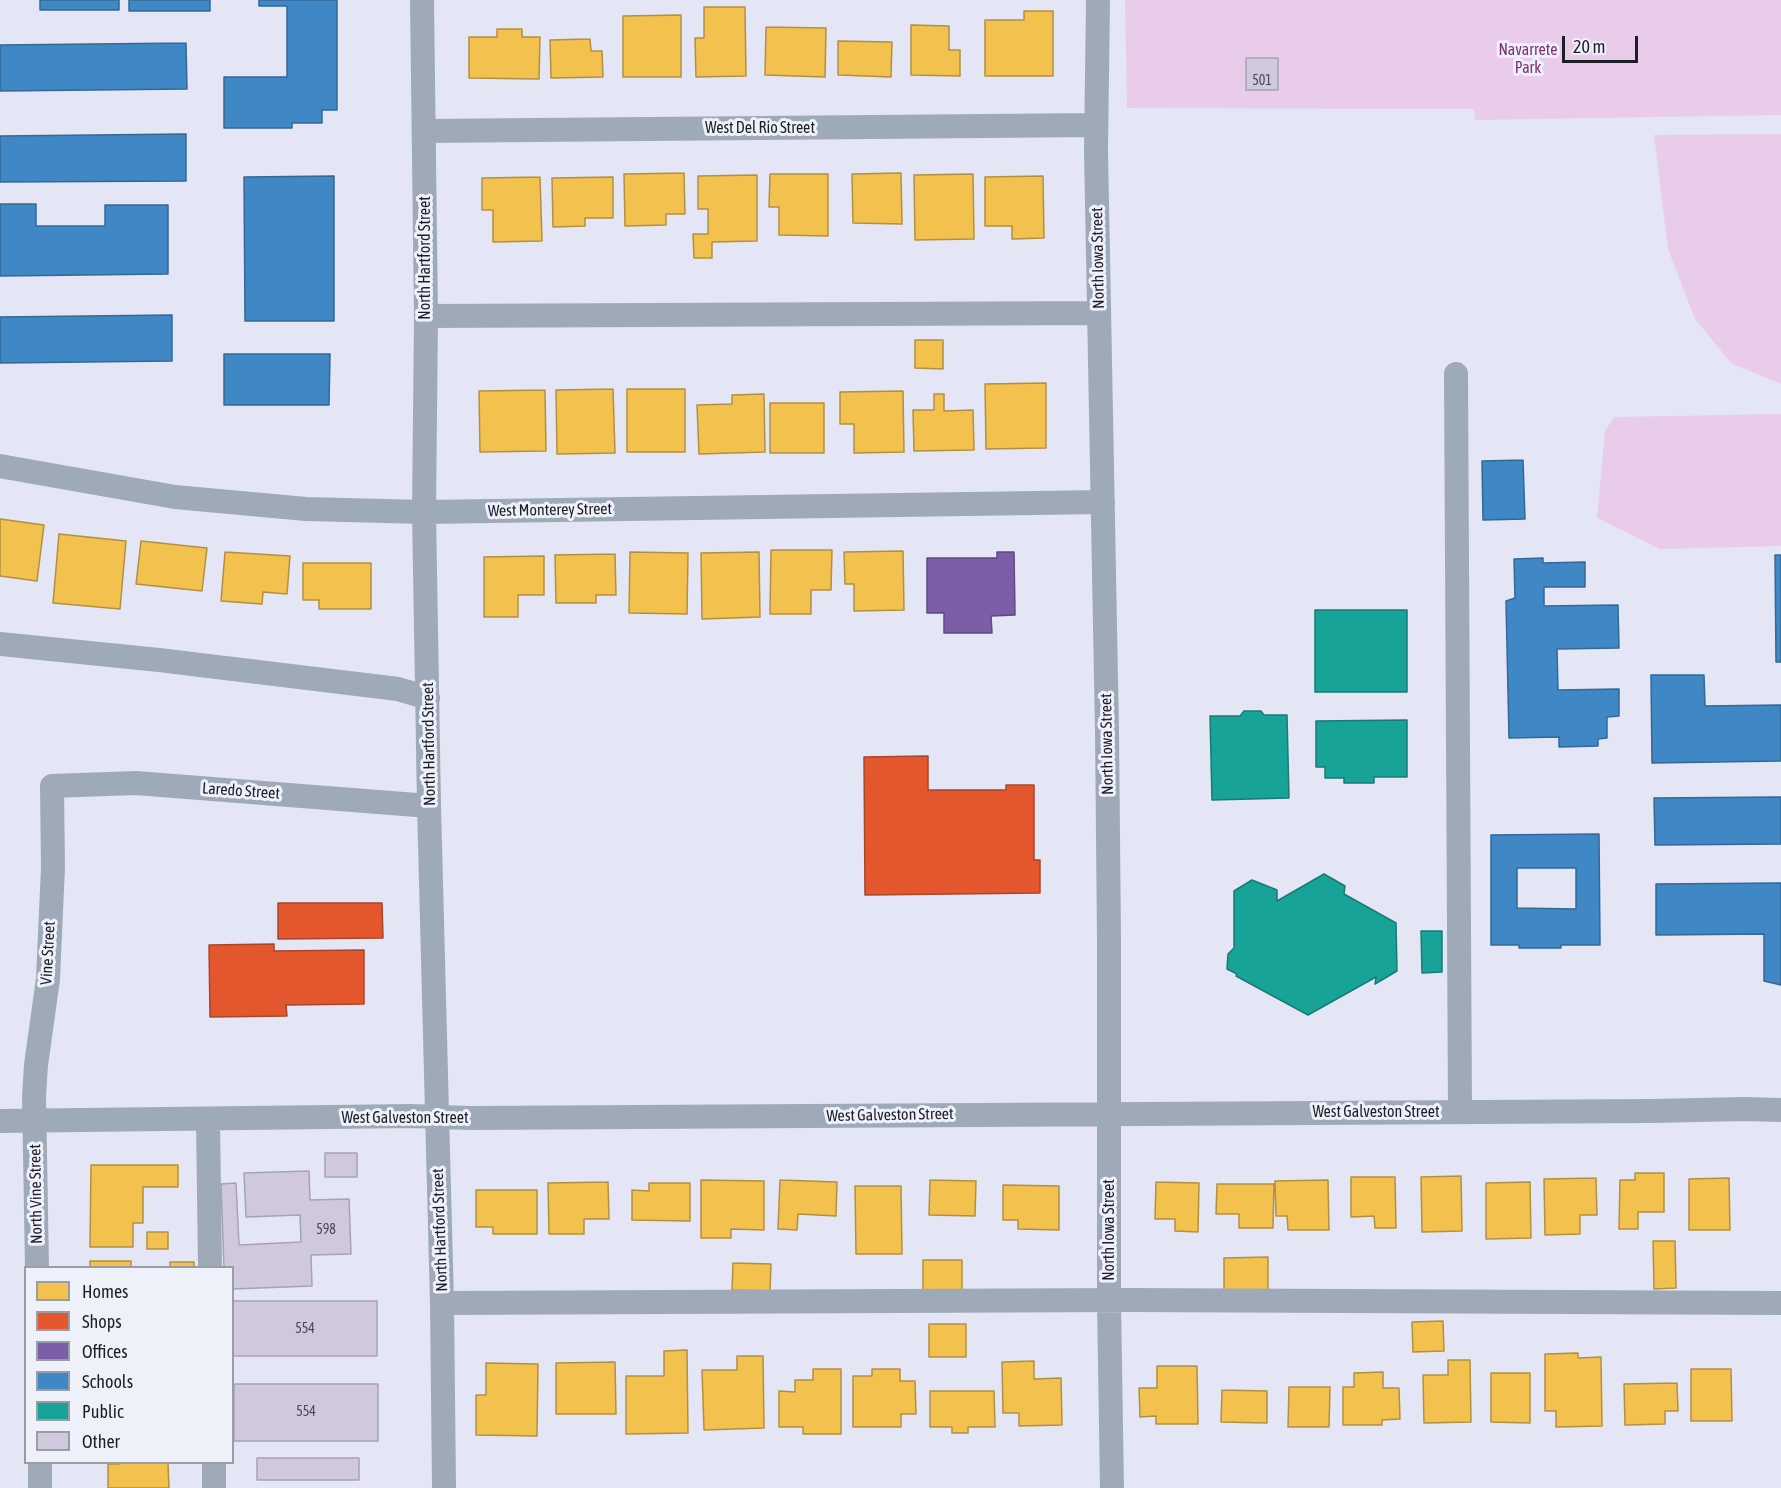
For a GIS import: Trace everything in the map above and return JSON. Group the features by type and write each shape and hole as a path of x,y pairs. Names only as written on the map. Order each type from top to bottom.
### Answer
{"street":[{"name":"North Hartford Street","path":"422,0 426,316 424,512 444,1488"},
{"name":"North Iowa Street","path":"1098,0 1096,125 1107,731 1112,1488"},
{"name":"West Del Rio Street","path":"424,131 1096,125"},
{"path":"426,316 1099,313"},
{"path":"1456,374 1460,1112"},
{"name":"West Monterey Street","path":"0,466 175,497 306,509 424,512 1103,502"},
{"path":"0,644 159,660 398,689 428,698"},
{"name":"Laredo Street","path":"52,786 136,783 429,806"},
{"name":"Vine Street","path":"35,1120 36,1065 48,979 53,867 52,786"},
{"name":"West Galveston Street","path":"0,1121 1460,1112 1745,1108 1781,1110"},
{"path":"208,1119 210,1266"},
{"name":"North Vine Street","path":"35,1120 37,1266"},
{"path":"442,1303 1109,1300 1781,1303"},
{"path":"40,1464 40,1488"},
{"path":"214,1464 214,1488"}],"green space":[{"name":"Navarrete Park","path":"1125,0 1781,0 1781,115 1475,120 1474,109 1127,108"},
{"path":"1781,134 1781,384 1731,363 1695,319 1668,249 1654,135"},
{"path":"1781,414 1781,546 1660,549 1597,518 1605,431 1614,417"}],"building: Homes":[{"path":"704,7 745,7 746,76 696,77 695,38 704,38"},
{"path":"1024,11 1053,11 1053,76 985,76 985,20 1024,20"},
{"path":"681,15 681,77 623,77 623,16"},
{"path":"911,25 949,26 949,50 960,50 960,76 911,75"},
{"path":"766,27 826,28 825,77 765,75"},
{"path":"497,29 522,29 522,37 540,37 539,79 469,78 469,37 497,37"},
{"path":"590,39 591,51 602,51 603,77 551,78 550,40"},
{"path":"838,41 892,42 891,77 838,75"},
{"path":"684,173 685,214 666,214 666,225 625,226 624,174"},
{"path":"901,173 902,224 853,223 852,174"},
{"path":"770,174 828,174 828,236 779,235 779,207 769,207"},
{"path":"973,174 974,239 915,240 914,175"},
{"path":"757,175 757,241 712,242 712,258 694,258 693,234 708,234 708,209 698,209 698,176"},
{"path":"1043,176 1044,238 1012,239 1012,226 985,226 985,177"},
{"path":"540,177 542,241 493,242 493,210 482,210 482,178"},
{"path":"613,177 613,218 585,218 585,226 553,227 552,178"},
{"path":"915,340 943,340 943,369 915,368"},
{"path":"1046,383 1046,448 986,449 985,384"},
{"path":"613,389 615,453 557,454 556,390"},
{"path":"627,389 685,389 685,452 627,452"},
{"path":"545,390 546,451 480,452 479,391"},
{"path":"903,391 904,452 854,453 854,424 840,424 840,392"},
{"path":"764,394 765,452 699,454 697,405 732,404 732,395"},
{"path":"934,394 944,394 944,411 973,410 974,450 914,451 913,410 934,410"},
{"path":"770,403 824,403 824,453 770,453"},
{"path":"0,519 44,525 37,581 0,576"},
{"path":"59,534 126,541 120,609 53,603"},
{"path":"141,541 207,548 202,591 136,584"},
{"path":"771,550 832,550 831,590 811,590 811,614 770,614"},
{"path":"903,551 904,610 854,611 854,584 845,584 844,552"},
{"path":"225,552 290,556 287,594 263,592 262,604 221,601"},
{"path":"630,552 688,553 687,614 629,613"},
{"path":"759,552 760,617 702,619 701,553"},
{"path":"615,554 616,595 596,595 596,603 556,603 555,555"},
{"path":"544,556 544,595 518,595 518,617 484,617 484,557"},
{"path":"303,563 371,563 371,609 319,609 319,600 303,600"},
{"path":"91,1165 178,1165 178,1187 143,1187 143,1223 133,1223 133,1247 90,1247"},
{"path":"1635,1173 1664,1173 1664,1212 1638,1212 1638,1229 1619,1229 1620,1180 1635,1180"},
{"path":"1461,1176 1462,1231 1422,1232 1421,1177"},
{"path":"1351,1177 1395,1177 1396,1228 1375,1228 1374,1216 1351,1217"},
{"path":"1596,1178 1597,1215 1580,1215 1580,1234 1545,1235 1544,1179"},
{"path":"1729,1178 1730,1230 1689,1230 1689,1179"},
{"path":"701,1180 764,1181 764,1230 731,1229 731,1238 701,1238"},
{"path":"780,1180 837,1182 836,1216 798,1214 797,1230 778,1229"},
{"path":"930,1180 976,1181 975,1216 929,1215"},
{"path":"1328,1180 1329,1230 1288,1230 1287,1216 1276,1216 1275,1181"},
{"path":"608,1182 609,1219 584,1219 584,1234 549,1234 548,1183"},
{"path":"1156,1182 1199,1183 1198,1232 1175,1231 1175,1219 1155,1219"},
{"path":"1530,1182 1531,1238 1486,1239 1486,1183"},
{"path":"649,1183 690,1183 690,1221 632,1220 632,1190 649,1191"},
{"path":"1217,1184 1274,1184 1273,1228 1239,1228 1239,1214 1216,1214"},
{"path":"1003,1185 1059,1186 1059,1230 1018,1229 1018,1220 1003,1220"},
{"path":"855,1186 901,1186 902,1254 856,1254"},
{"path":"476,1190 537,1190 537,1234 493,1234 493,1227 476,1227"},
{"path":"147,1232 168,1232 168,1249 147,1249"},
{"path":"1653,1241 1675,1241 1676,1288 1654,1289"},
{"path":"1268,1257 1268,1290 1224,1290 1224,1258"},
{"path":"923,1260 962,1260 962,1290 923,1290"},
{"path":"90,1261 131,1261 131,1266 90,1266"},
{"path":"170,1262 194,1262 194,1266 170,1266"},
{"path":"733,1263 771,1264 770,1291 732,1290"},
{"path":"1443,1321 1444,1351 1413,1352 1412,1322"},
{"path":"929,1324 966,1324 966,1357 929,1357"},
{"path":"687,1350 688,1433 626,1434 626,1376 664,1376 664,1351"},
{"path":"1578,1353 1578,1358 1601,1357 1602,1426 1556,1427 1556,1411 1545,1411 1545,1354"},
{"path":"737,1356 763,1356 764,1428 704,1430 702,1370 737,1370"},
{"path":"1448,1360 1470,1360 1471,1422 1424,1423 1423,1375 1448,1375"},
{"path":"1034,1361 1034,1379 1061,1378 1062,1425 1019,1426 1019,1413 1003,1413 1002,1362"},
{"path":"615,1362 616,1414 556,1414 556,1363"},
{"path":"486,1363 538,1364 537,1436 476,1435 476,1395 486,1395"},
{"path":"1157,1366 1197,1366 1198,1424 1156,1424 1156,1416 1140,1417 1139,1388 1157,1388"},
{"path":"813,1369 841,1369 841,1434 803,1434 803,1427 779,1427 779,1391 795,1392 795,1380 813,1380"},
{"path":"872,1369 900,1369 900,1381 915,1381 916,1414 901,1414 901,1427 853,1427 853,1376 872,1376"},
{"path":"1691,1369 1731,1369 1732,1421 1691,1421"},
{"path":"1383,1372 1383,1388 1399,1388 1400,1419 1382,1420 1382,1425 1343,1425 1343,1387 1354,1387 1354,1373"},
{"path":"1491,1373 1530,1373 1530,1423 1491,1422"},
{"path":"1677,1383 1678,1411 1665,1411 1665,1424 1625,1425 1624,1384"},
{"path":"1289,1387 1330,1387 1329,1427 1288,1427"},
{"path":"1222,1390 1267,1391 1267,1423 1221,1422"},
{"path":"930,1391 994,1391 995,1427 968,1427 968,1433 952,1433 952,1427 930,1427"},
{"path":"108,1464 168,1464 169,1488 108,1488"}],"building: Shops":[{"path":"928,756 928,790 1006,790 1006,785 1034,785 1034,860 1040,860 1040,893 865,895 864,757"},
{"path":"278,903 382,903 383,938 278,939"},
{"path":"274,944 274,951 364,950 364,1004 286,1005 287,1016 210,1017 209,945"}],"building: Offices":[{"path":"997,552 1014,552 1015,615 991,616 992,633 944,633 944,613 927,613 927,558 997,558"}],"building: Schools":[{"path":"40,0 119,0 119,10 40,10"},
{"path":"129,0 210,0 210,11 129,11"},
{"path":"259,0 337,0 337,110 322,110 322,123 292,123 292,128 224,128 224,77 287,77 287,6 259,6"},
{"path":"186,43 187,89 0,91 0,45"},
{"path":"186,134 186,181 0,182 0,136"},
{"path":"334,176 334,321 245,321 244,177"},
{"path":"0,204 36,204 36,226 105,226 105,205 168,205 168,274 0,276"},
{"path":"172,315 172,361 0,363 0,317"},
{"path":"224,354 330,354 329,405 224,405"},
{"path":"1523,460 1525,519 1483,520 1482,461"},
{"path":"1775,555 1781,555 1781,662 1776,662"},
{"path":"1543,558 1543,563 1585,562 1585,587 1544,587 1544,606 1618,605 1619,648 1557,649 1558,690 1619,689 1619,716 1607,717 1607,738 1598,739 1598,746 1559,747 1559,737 1509,738 1506,601 1515,598 1514,559"},
{"path":"1651,675 1704,675 1705,706 1781,705 1781,761 1652,763"},
{"path":"1781,797 1781,844 1655,845 1654,798"},
{"path":"1599,834 1600,945 1519,948 1519,945 1491,945 1491,835","holes":["1517,868 1576,868 1576,909 1517,908"]},
{"path":"1781,883 1781,985 1764,981 1764,934 1656,935 1656,884"}],"building: Public":[{"path":"1315,610 1407,610 1407,692 1315,692"},
{"path":"1244,711 1261,711 1264,715 1287,715 1289,798 1212,800 1210,716 1240,716"},
{"path":"1407,720 1407,777 1374,777 1374,783 1344,783 1344,778 1325,778 1325,767 1316,767 1316,721"},
{"path":"1324,874 1345,886 1344,894 1396,923 1397,971 1375,984 1376,977 1308,1015 1227,969 1228,954 1234,948 1234,891 1252,880 1277,890 1277,901"},
{"path":"1421,931 1442,931 1442,972 1422,973"}],"building: Other":[{"path":"1246,58 1278,58 1278,90 1246,90"},
{"path":"325,1153 357,1153 357,1177 325,1177"},
{"path":"309,1171 310,1200 349,1199 351,1254 311,1255 312,1286 234,1289 234,1266 224,1266 221,1184 236,1183 239,1245 301,1242 300,1215 246,1217 244,1173"},
{"path":"234,1301 377,1301 377,1356 234,1356"},
{"path":"234,1384 378,1384 378,1441 234,1441"},
{"path":"257,1458 359,1458 359,1480 257,1480"}]}
